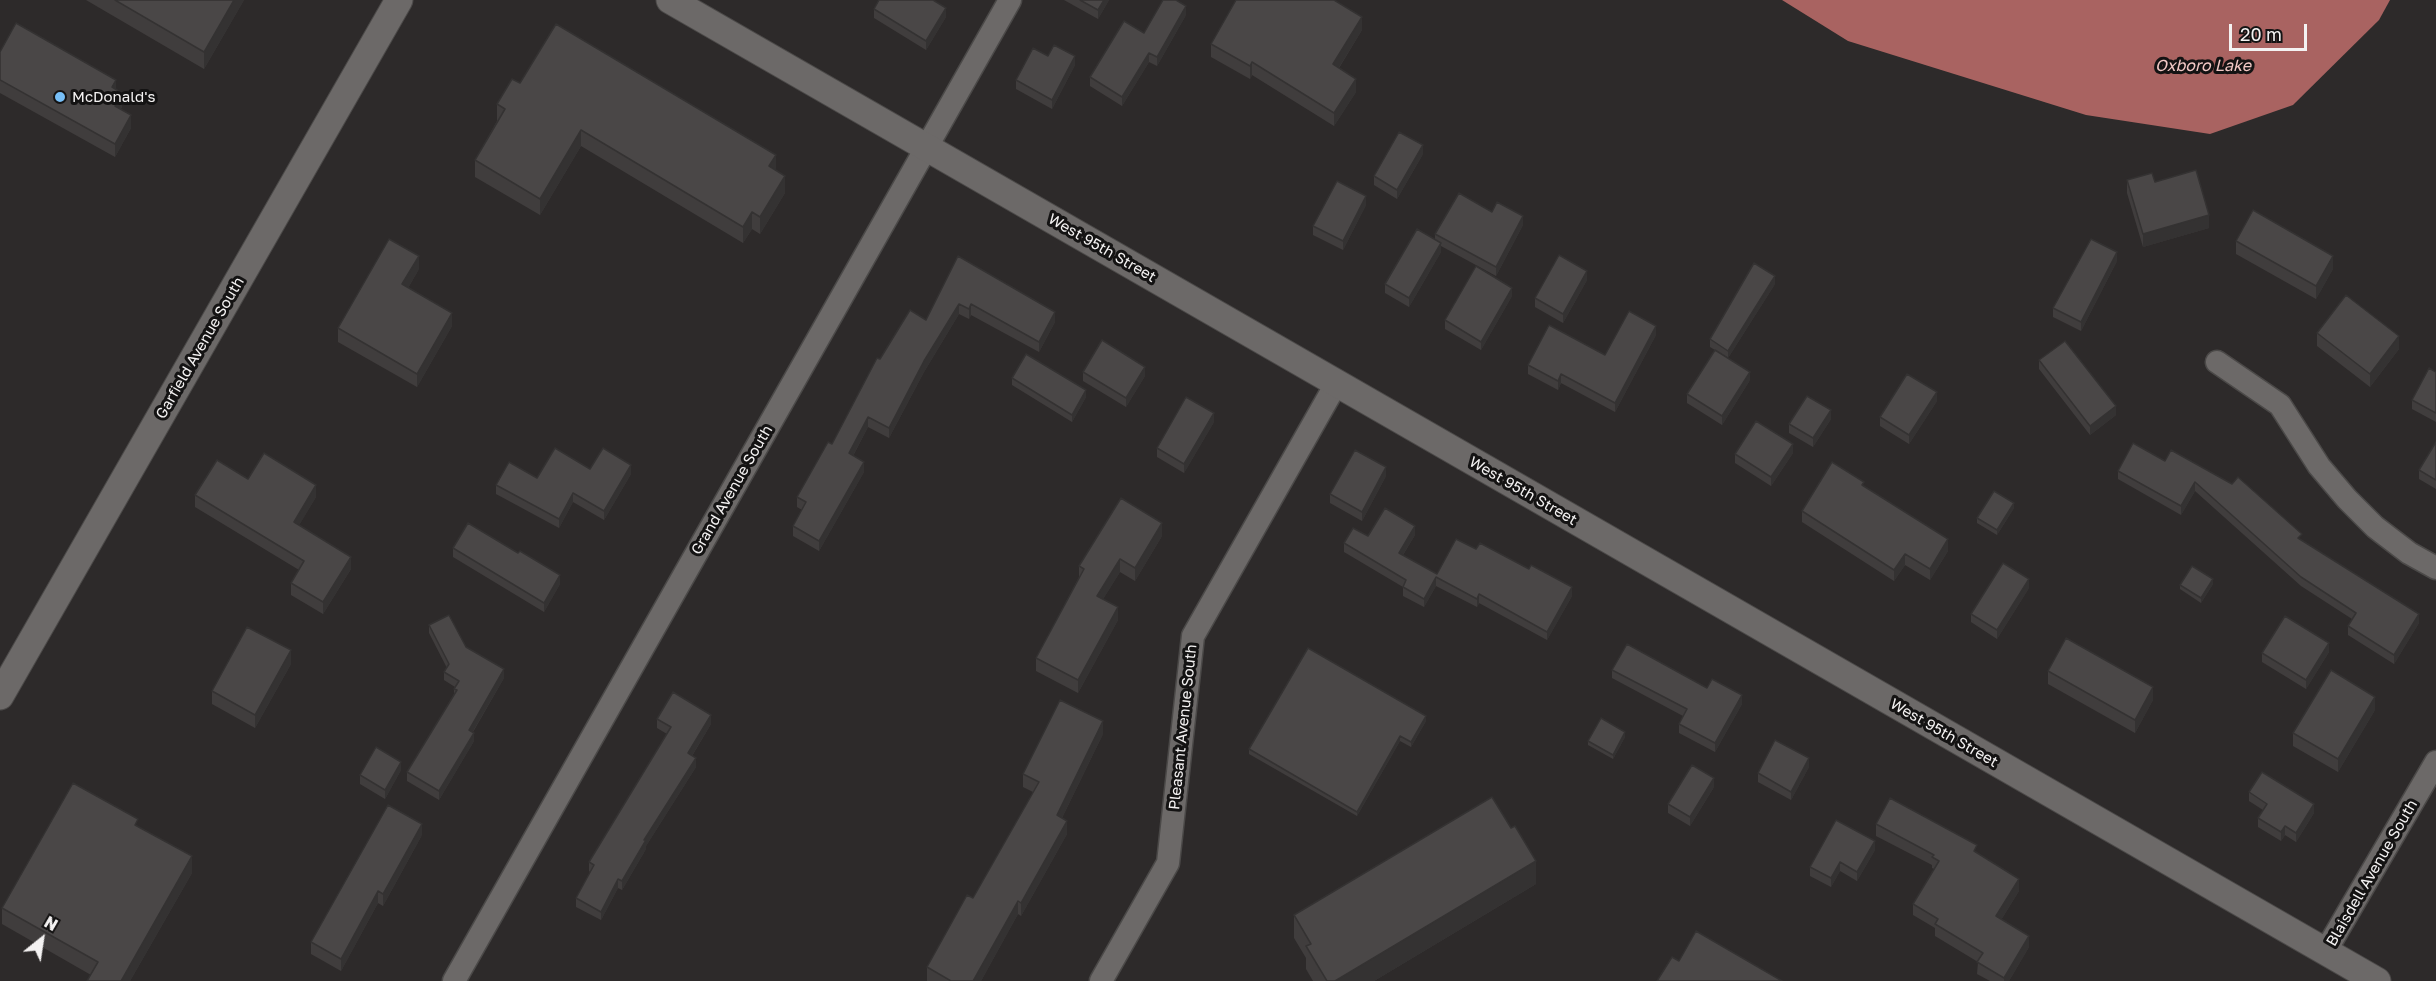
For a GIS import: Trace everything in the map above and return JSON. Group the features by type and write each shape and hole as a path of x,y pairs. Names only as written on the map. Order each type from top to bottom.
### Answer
{"street":[{"name":"Garfield Avenue South","path":"0,696 399,0"},
{"name":"West 95th Street","path":"670,0 2377,981"},
{"name":"Grand Avenue South","path":"454,981 1010,0"},
{"path":"2217,362 2280,405 2319,466 2347,500 2375,527 2409,553 2436,568"},
{"name":"Pleasant Avenue South","path":"1101,981 1168,863 1193,636 1336,384"},
{"name":"Blaisdell Avenue South","path":"2325,952 2436,762"}],"water":[{"name":"Oxboro Lake","path":"1782,0 2390,0 2379,20 2293,105 2210,134 2086,115 1848,41"}],"building":[{"path":"115,0 234,0 204,52"},
{"path":"879,0 933,0 946,8 926,41 874,9"},
{"path":"1080,0 1104,0 1098,10"},
{"path":"1163,0 1176,0 1186,6 1157,57 1149,53 1122,97 1090,77 1124,21 1144,33"},
{"path":"1236,0 1334,0 1362,17 1333,64 1356,79 1334,113 1252,62 1250,66 1211,44"},
{"name":"McDonald's","path":"16,23 116,80 112,87 122,93 115,106 131,115 115,144 0,80 0,52"},
{"path":"556,24 776,155 769,166 785,176 760,217 752,212 743,227 581,130 540,199 475,160 505,109 497,104 512,79 520,83"},
{"path":"1054,45 1075,56 1052,100 1016,80 1033,48 1048,56"},
{"path":"1399,132 1423,145 1397,190 1374,176"},
{"path":"2196,170 2209,215 2143,234 2127,180 2152,173 2155,182"},
{"path":"1337,181 1366,196 1343,241 1313,226"},
{"path":"1459,193 1492,212 1497,202 1523,216 1496,267 1435,234"},
{"path":"2253,210 2333,256 2316,286 2236,241"},
{"path":"1417,229 1441,243 1409,298 1385,284"},
{"path":"389,239 419,256 402,284 452,313 417,374 338,328"},
{"path":"2091,239 2117,252 2081,322 2053,308"},
{"path":"1559,255 1587,271 1563,314 1535,298"},
{"path":"958,256 1055,312 1039,342 971,304 969,309 959,304 924,361 889,428 868,417 849,453 864,462 819,541 793,526 806,502 797,497 828,442 832,444 877,358 880,359 910,310 926,320"},
{"path":"1754,263 1775,276 1728,351 1710,339"},
{"path":"1476,266 1512,288 1481,342 1445,320"},
{"path":"2346,295 2399,336 2370,374 2317,333"},
{"path":"1629,311 1656,326 1615,403 1561,374 1558,381 1528,365 1549,325 1605,355"},
{"path":"1102,340 1145,367 1126,398 1083,372"},
{"path":"2065,341 2116,406 2090,426 2039,360"},
{"path":"1715,350 1750,372 1722,416 1687,394"},
{"path":"1026,354 1086,390 1072,415 1012,378"},
{"path":"2429,368 2436,372 2436,413 2412,400"},
{"path":"1907,374 1937,392 1909,435 1880,417"},
{"path":"1807,396 1831,410 1813,438 1789,424"},
{"path":"1186,397 1214,413 1184,464 1157,448"},
{"path":"1756,421 1793,444 1771,477 1735,454"},
{"path":"2436,442 2436,480 2419,470"},
{"path":"2133,443 2165,461 2171,450 2232,484 2238,477 2302,534 2298,538 2419,614 2394,655 2348,626 2356,613 2301,577 2195,482 2181,506 2118,471"},
{"path":"555,448 590,469 603,448 631,465 604,511 573,493 559,519 496,485 509,462 537,478"},
{"path":"1355,450 1386,467 1362,512 1330,494"},
{"path":"264,453 316,485 294,522 351,557 323,602 291,583 304,561 195,495 217,460 248,479"},
{"path":"1832,462 1864,482 1862,485 1948,539 1930,569 1905,554 1894,570 1802,511"},
{"path":"1994,491 2014,503 1997,530 1977,518"},
{"path":"1121,498 1162,523 1135,568 1120,559 1097,596 1118,607 1078,680 1036,658 1084,569 1079,566"},
{"path":"1385,508 1415,526 1399,553 1437,574 1456,539 1476,549 1480,543 1529,569 1531,565 1572,587 1547,632 1479,594 1477,599 1436,577 1424,599 1403,587 1406,580 1344,543 1353,528 1368,536"},
{"path":"468,523 560,575 544,603 453,548"},
{"path":"2003,563 2029,579 1997,630 1971,614"},
{"path":"2192,566 2213,579 2201,598 2180,585"},
{"path":"449,615 466,647 504,669 469,730 474,733 439,791 407,772 457,690 454,689 459,681 444,672 449,664 429,625"},
{"path":"2285,616 2329,643 2306,680 2262,653"},
{"path":"247,627 291,650 255,715 212,691"},
{"path":"2066,638 2153,687 2135,720 2048,671"},
{"path":"1627,644 1707,688 1712,679 1742,695 1715,743 1679,724 1687,709 1612,670"},
{"path":"1308,648 1426,716 1411,742 1400,736 1357,812 1249,749"},
{"path":"2331,670 2375,697 2338,759 2293,733"},
{"path":"673,692 711,715 688,753 696,758 644,840 646,840 622,881 618,879 601,912 576,898 594,865 589,862 671,727 657,719"},
{"path":"1060,700 1103,721 1057,815 1067,821 1021,903 1018,901 973,981 951,981 927,967 967,895 973,898 1039,782 1023,774"},
{"path":"1601,718 1625,732 1613,755 1588,741"},
{"path":"1775,740 1809,758 1791,792 1758,773"},
{"path":"376,747 401,762 385,790 360,775"},
{"path":"1692,765 1714,778 1690,817 1668,804"},
{"path":"2262,772 2314,804 2296,833 2285,826 2281,832 2258,818 2267,804 2249,792"},
{"path":"73,783 138,819 135,825 192,856 121,981 87,981 98,962 2,908"},
{"path":"1492,797 1511,828 1515,826 1536,861 1335,981 1327,981 1306,946 1311,944 1294,915"},
{"path":"1890,798 1977,845 1974,851 2019,879 1996,916 2029,936 2004,978 1977,962 1983,953 1935,924 1938,919 1913,904 1939,861 1932,857 1934,855 1876,824"},
{"path":"388,805 422,824 383,894 378,891 341,959 311,942"},
{"path":"1836,820 1875,841 1857,872 1840,862 1831,878 1810,867"},
{"path":"1696,931 1782,981 1657,981 1672,957 1679,961"}],"place":[{"name":"McDonald's","path":"60,97"}]}
